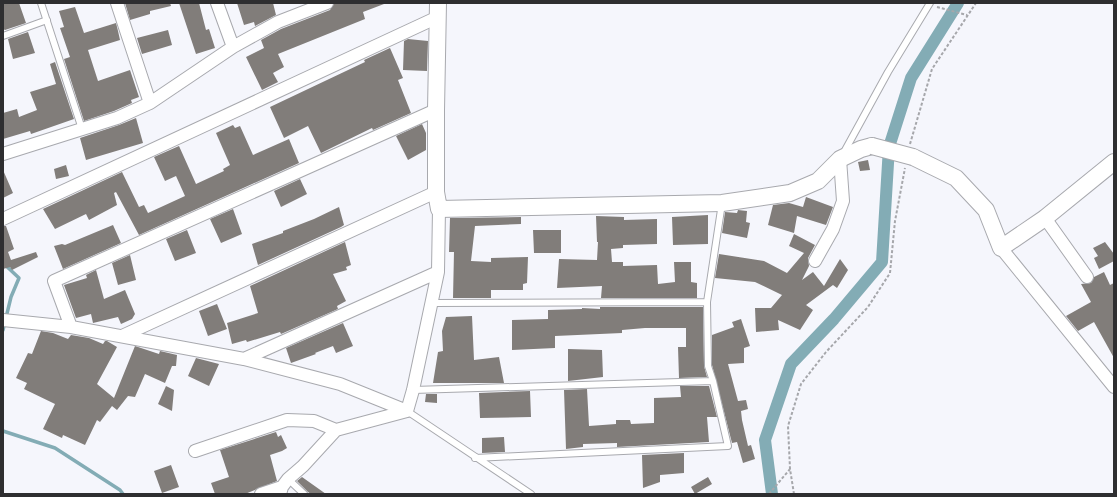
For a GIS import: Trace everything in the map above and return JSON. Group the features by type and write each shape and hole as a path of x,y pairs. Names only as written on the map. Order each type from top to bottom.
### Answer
{"street":[{"path":"117,3 150,103"},
{"path":"217,3 233,46"},
{"path":"3,154 117,118 150,103 233,46 278,22 327,3"},
{"path":"3,219 438,10 436,110 436,192 439,208 438,272 413,390 407,411"},
{"path":"71,327 54,281 436,110"},
{"path":"439,208 722,203 790,193 818,181 840,159 861,149 872,146 909,156 956,178 986,210 1001,248 1114,387"},
{"path":"815,261 832,229 843,201 840,159"},
{"path":"1001,248 1045,218 1114,162"},
{"path":"122,336 436,192"},
{"path":"1045,218 1087,277"},
{"path":"244,359 438,272"},
{"path":"3,320 71,327 244,359 340,384 407,411"},
{"path":"261,494 283,487 336,430 407,411"},
{"path":"195,451 287,420 314,421 336,430"}],"lane":[{"path":"41,3 82,129"},
{"path":"840,159 888,72 930,4"},
{"path":"3,36 47,20"},
{"path":"475,458 728,446 713,381 708,366 707,302 722,203"},
{"path":"431,303 707,302"},
{"path":"413,390 713,381"},
{"path":"407,411 530,494"},
{"path":"283,487 304,494"}],"path":[{"path":"794,494 790,469 788,426 801,384 826,352 868,307 890,273 895,221 909,156 932,69 976,3"},
{"path":"930,4 967,15"},
{"path":"769,494 790,469"}],"building":[{"path":"3,3 19,3 26,23 5,30 3,29"},
{"path":"125,3 170,3 171,6 150,11 150,14 130,20"},
{"path":"179,3 199,3 206,30 209,29 215,48 196,54"},
{"path":"237,3 273,3 276,15 255,26 254,22 244,25"},
{"path":"334,3 384,4 363,12 365,19 278,54 284,67 273,73 278,82 262,90 246,57 264,48 261,40 281,29 330,10"},
{"path":"75,7 84,33 116,23 120,40 88,50 98,81 130,70 139,97 131,100 132,103 114,111 84,121 64,59 70,57 60,28 64,27 59,11"},
{"path":"168,30 172,45 142,54 137,38"},
{"path":"28,32 35,53 13,59 8,39"},
{"path":"408,39 428,41 427,71 403,70 404,41"},
{"path":"390,48 403,78 398,80 411,113 373,130 372,128 321,153 308,126 284,138 270,107 365,62 364,60"},
{"path":"55,62 74,119 31,134 30,131 3,139 3,113 17,109 19,117 37,110 30,92 56,84 50,64"},
{"path":"136,118 143,143 86,160 80,138"},
{"path":"422,124 426,133 426,150 408,160 396,136"},
{"path":"233,125 235,128 240,126 253,155 289,139 299,163 139,235 116,192 114,193 117,205 89,220 86,214 55,229 43,209 122,172 139,207 144,205 148,213 185,196 176,176 165,181 154,157 179,146 196,184 224,171 223,169 230,165 216,133"},
{"path":"868,160 870,170 860,171 858,162"},
{"path":"66,165 69,176 56,179 54,169"},
{"path":"3,170 13,193 3,198"},
{"path":"300,179 307,194 281,207 274,191"},
{"path":"806,197 833,207 826,225 797,216 794,233 768,225 773,205 789,203 803,207"},
{"path":"339,207 344,225 258,265 252,244 283,233 283,231"},
{"path":"233,209 242,234 221,243 210,219"},
{"path":"738,210 747,211 746,222 750,223 747,238 722,233 725,212 737,213"},
{"path":"708,215 708,244 673,245 672,217"},
{"path":"596,216 624,217 624,220 657,219 657,244 623,245 623,248 611,249 612,262 623,262 623,266 657,265 658,284 675,282 674,262 691,262 691,282 697,283 697,298 601,298 602,286 557,288 559,259 597,260 598,242"},
{"path":"521,217 521,224 475,226 471,261 491,262 491,258 528,257 527,283 523,284 523,290 491,290 491,298 453,298 454,252 449,252 450,218"},
{"path":"113,225 121,243 63,269 54,246 62,244 65,245"},
{"path":"3,226 6,226 14,249 8,252 11,260 36,252 38,257 12,270 10,267 3,269"},
{"path":"187,230 196,253 175,261 166,239"},
{"path":"533,230 561,230 561,253 534,253"},
{"path":"794,234 815,245 808,258 809,266 802,280 813,272 824,286 840,259 848,270 837,288 833,285 806,305 813,310 800,330 778,320 779,330 756,332 755,308 771,308 782,295 755,282 715,278 719,254 764,261 787,273 804,253 789,246"},
{"path":"345,242 351,265 346,267 347,270 333,274 346,301 337,306 338,309 281,334 280,332 247,342 246,340 232,344 227,323 258,313 250,286"},
{"path":"1105,242 1114,254 1114,261 1099,269 1094,258 1098,256 1093,248"},
{"path":"130,255 136,280 118,285 112,263"},
{"path":"96,270 104,299 125,290 135,314 132,319 121,324 118,317 93,323 91,314 76,318 64,285 87,278 86,275"},
{"path":"1104,272 1110,285 1114,283 1114,358 1094,322 1078,331 1066,316 1091,302 1081,284 1091,283 1094,277"},
{"path":"217,304 227,329 208,336 199,311"},
{"path":"600,307 703,307 704,366 707,377 679,378 678,347 686,347 686,328 645,328 622,330 622,333 555,336 555,348 512,350 512,320 548,319 548,310 582,308 600,309"},
{"path":"472,316 474,360 499,357 504,383 433,383 438,352 443,351 442,331 446,317"},
{"path":"741,319 750,346 744,348 744,363 728,364 738,401 746,400 748,409 741,411 742,420 748,446 751,445 755,459 743,463 737,442 732,443 712,365 712,335 734,327 732,322"},
{"path":"343,323 353,346 336,353 333,346 291,363 286,348"},
{"path":"41,331 53,333 68,339 71,335 89,338 103,344 107,341 117,347 97,384 114,398 135,346 159,354 160,351 177,355 176,366 172,366 165,383 145,374 135,397 128,396 117,410 112,406 100,422 97,420 85,445 63,435 62,438 43,429 55,404 24,389 27,383 16,378 28,353 32,354"},
{"path":"568,349 602,350 603,377 568,381"},
{"path":"196,358 219,364 209,386 188,376"},
{"path":"166,386 174,390 172,411 158,404"},
{"path":"680,386 709,386 717,417 707,417 709,442 617,447 617,443 583,444 583,447 566,449 564,390 587,389 589,426 616,424 616,420 630,420 631,424 654,423 654,398 681,397"},
{"path":"530,391 531,417 480,418 479,393"},
{"path":"426,394 437,394 437,403 425,402"},
{"path":"276,432 278,437 281,435 287,448 270,455 277,481 245,494 215,494 211,483 229,477 220,450"},
{"path":"504,437 505,452 482,453 482,438"},
{"path":"684,453 684,473 660,475 660,482 643,488 642,455"},
{"path":"171,465 179,487 162,493 154,471"},
{"path":"302,477 326,494 311,494 308,492 297,481"},
{"path":"708,477 712,484 695,494 691,487"}],"waterway":[{"path":"772,494 765,440 791,364 834,319 882,262 889,147 911,78 958,3"},
{"path":"3,263 19,278 11,297 3,330"},
{"path":"3,431 55,448 120,490 123,494"}]}
